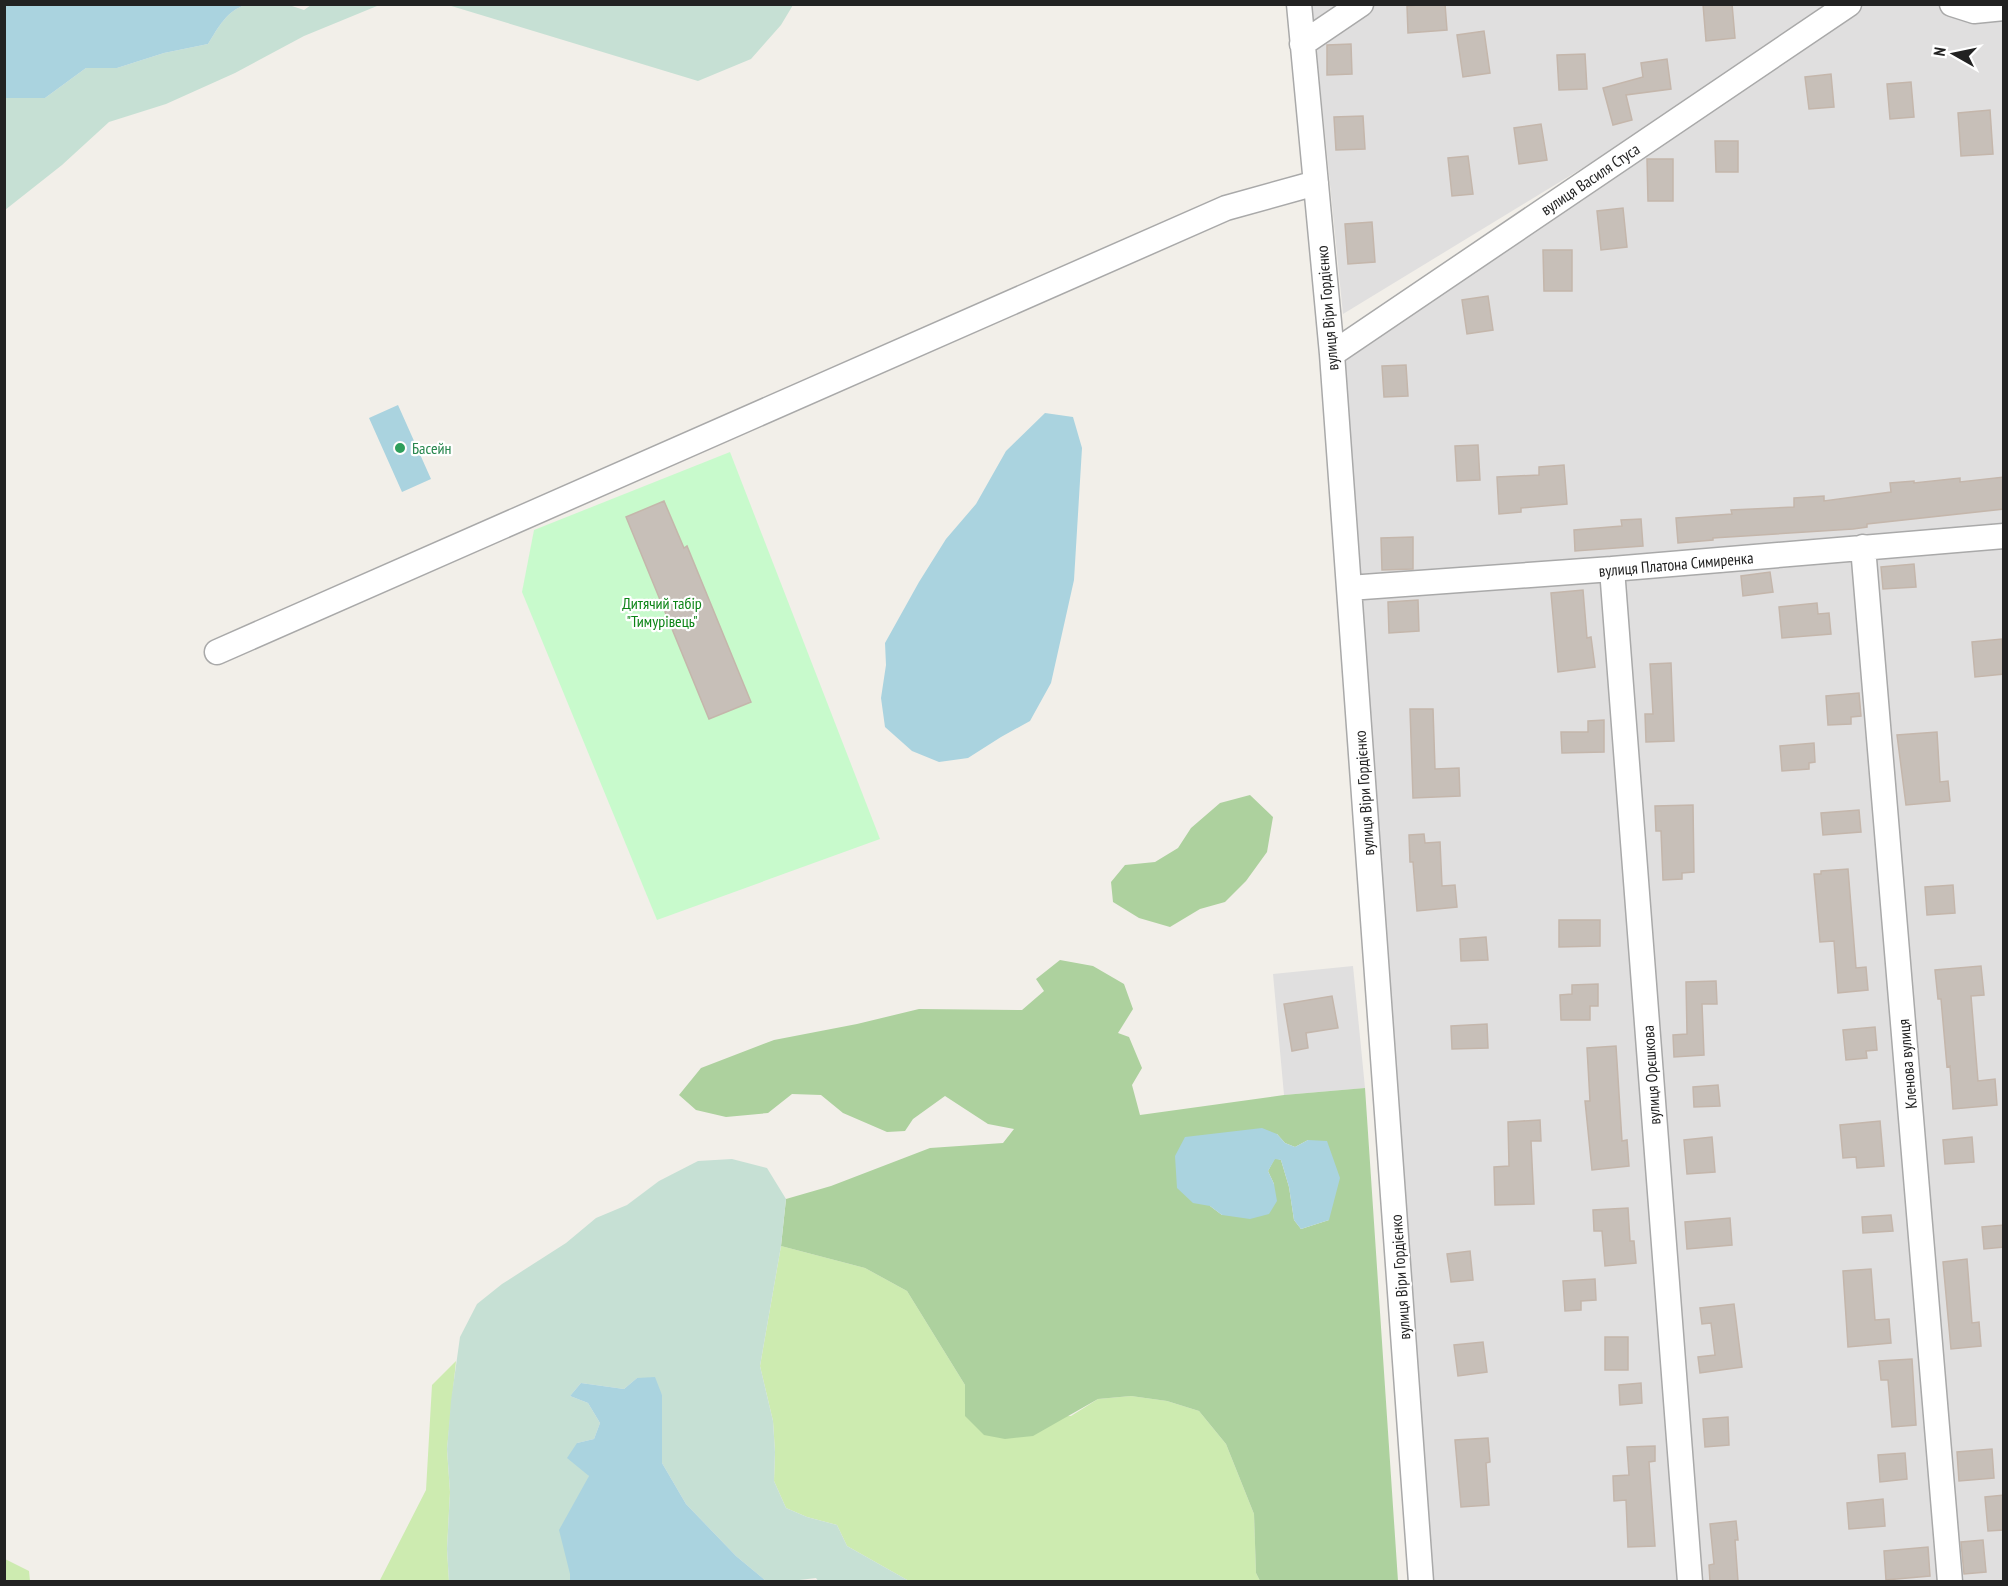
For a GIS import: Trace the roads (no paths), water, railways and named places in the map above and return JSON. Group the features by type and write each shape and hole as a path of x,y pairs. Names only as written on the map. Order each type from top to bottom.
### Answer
{"street":[{"name":"вулиця Віри Гордієнко","path":"1299,4 1332,354 1421,1581"},
{"path":"1302,44 1361,4"},
{"name":"вулиця Василя Стуса","path":"1332,354 1849,4"},
{"path":"1952,4 1974,11 2004,8"},
{"path":"217,652 1226,208 1316,183"},
{"name":"вулиця Платона Симиренка","path":"1349,588 1612,569 2004,536"},
{"name":"Кленова вулиця","path":"1863,548 1950,1581"},
{"name":"вулиця Орєшкова","path":"1612,569 1690,1581"}],"water":[{"path":"4,5 246,5 228,15 208,44 164,53 117,68 86,68 45,98 5,98"},
{"name":"Басейн","path":"398,405 431,479 402,492 369,418"},
{"path":"1045,413 1073,417 1082,448 1074,580 1051,683 1030,721 968,758 939,762 912,751 885,727 881,698 886,665 885,643 946,539 976,504 1006,451"},
{"path":"1262,1128 1277,1134 1285,1143 1295,1147 1308,1140 1327,1141 1340,1178 1329,1220 1301,1229 1294,1220 1289,1187 1281,1160 1275,1159 1268,1171 1274,1184 1277,1201 1269,1214 1250,1219 1222,1215 1210,1206 1193,1203 1177,1188 1175,1156 1185,1137"},
{"path":"655,1377 662,1395 662,1463 686,1504 736,1556 766,1581 570,1581 559,1530 589,1476 567,1458 577,1443 594,1439 600,1423 588,1403 570,1396 581,1383 624,1389 637,1378"}],"place":[{"name":"Басейн","path":"400,448"}],"park label":[{"name":"Дитячий табір \"Тимурівець\"","path":"662,612"}]}
